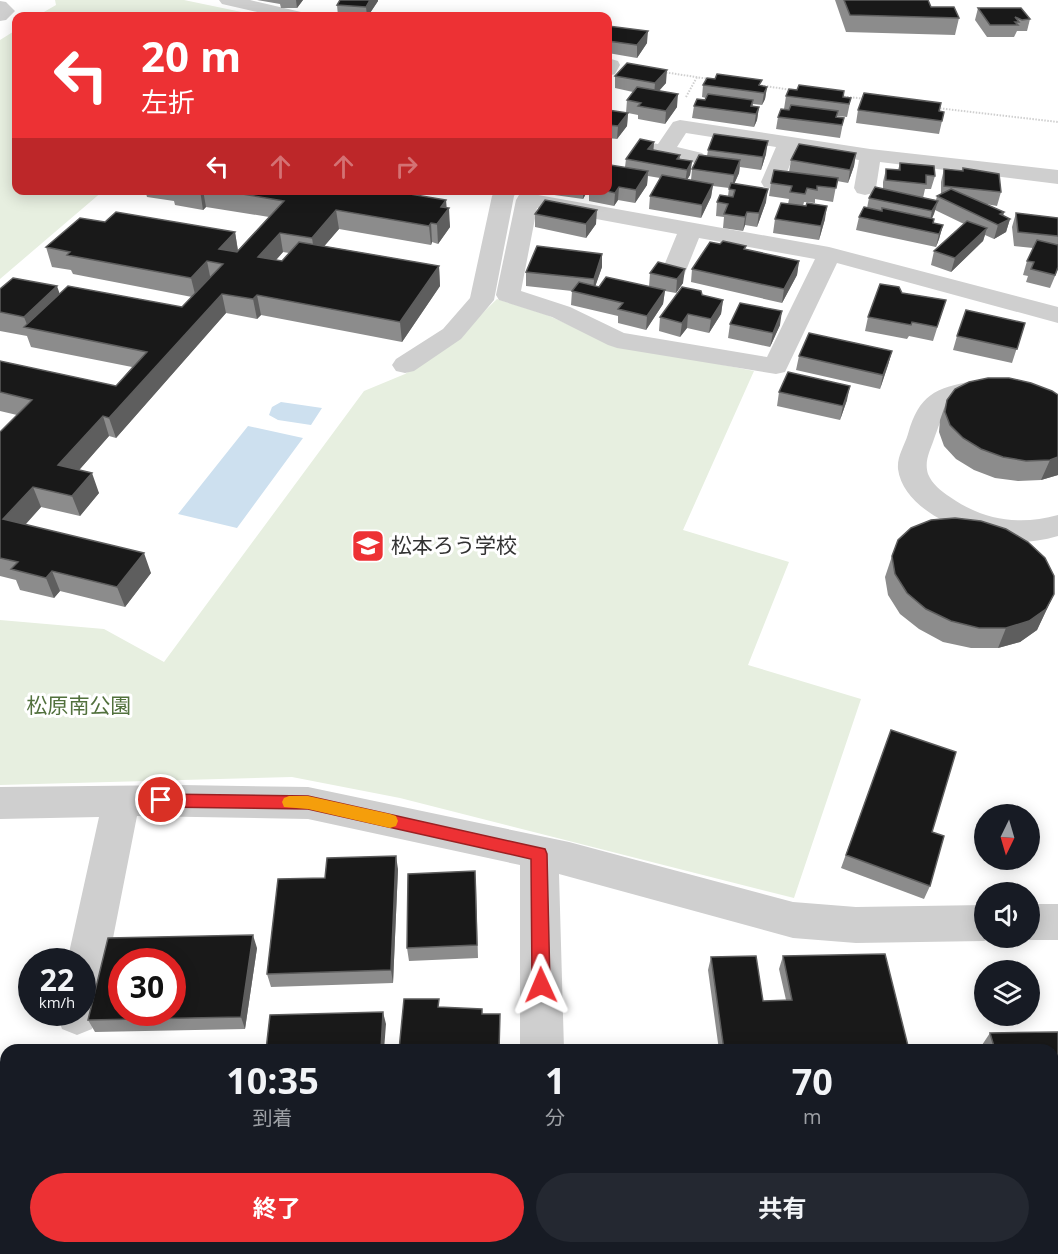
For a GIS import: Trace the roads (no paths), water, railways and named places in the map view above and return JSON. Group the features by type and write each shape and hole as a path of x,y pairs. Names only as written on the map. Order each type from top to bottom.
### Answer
{"street":[{"path":"0,16 6,11 0,6 11,0"},
{"path":"228,0 278,12"},
{"path":"664,151 680,126 870,154 1058,177"},
{"path":"772,182 789,142"},
{"path":"635,147 695,157"},
{"path":"865,188 870,154"},
{"path":"405,365 452,334 482,300 504,195"},
{"path":"829,254 776,366 617,340 561,312 508,295 529,251 527,200 829,254 1058,315"},
{"path":"671,278 691,229"},
{"path":"1058,408 1045,400 1013,391 979,389 959,392 942,399 930,410 912,462 915,476 927,494 942,508 967,521 997,529 1025,531 1058,525"},
{"path":"0,803 121,801 308,803 569,859 793,921 856,925 974,923"},
{"path":"91,948 121,801"},
{"path":"539,854 542,1044"},
{"path":"1040,922 1058,922"}],"water":[{"path":"281,402 322,408 311,425 278,420 269,415 272,407"},
{"path":"248,426 303,438 237,528 178,514"}],"place":[{"name":"松本ろう学校","path":"368,546"}],"park label":[{"name":"松原南公園","path":"79,706"}]}
